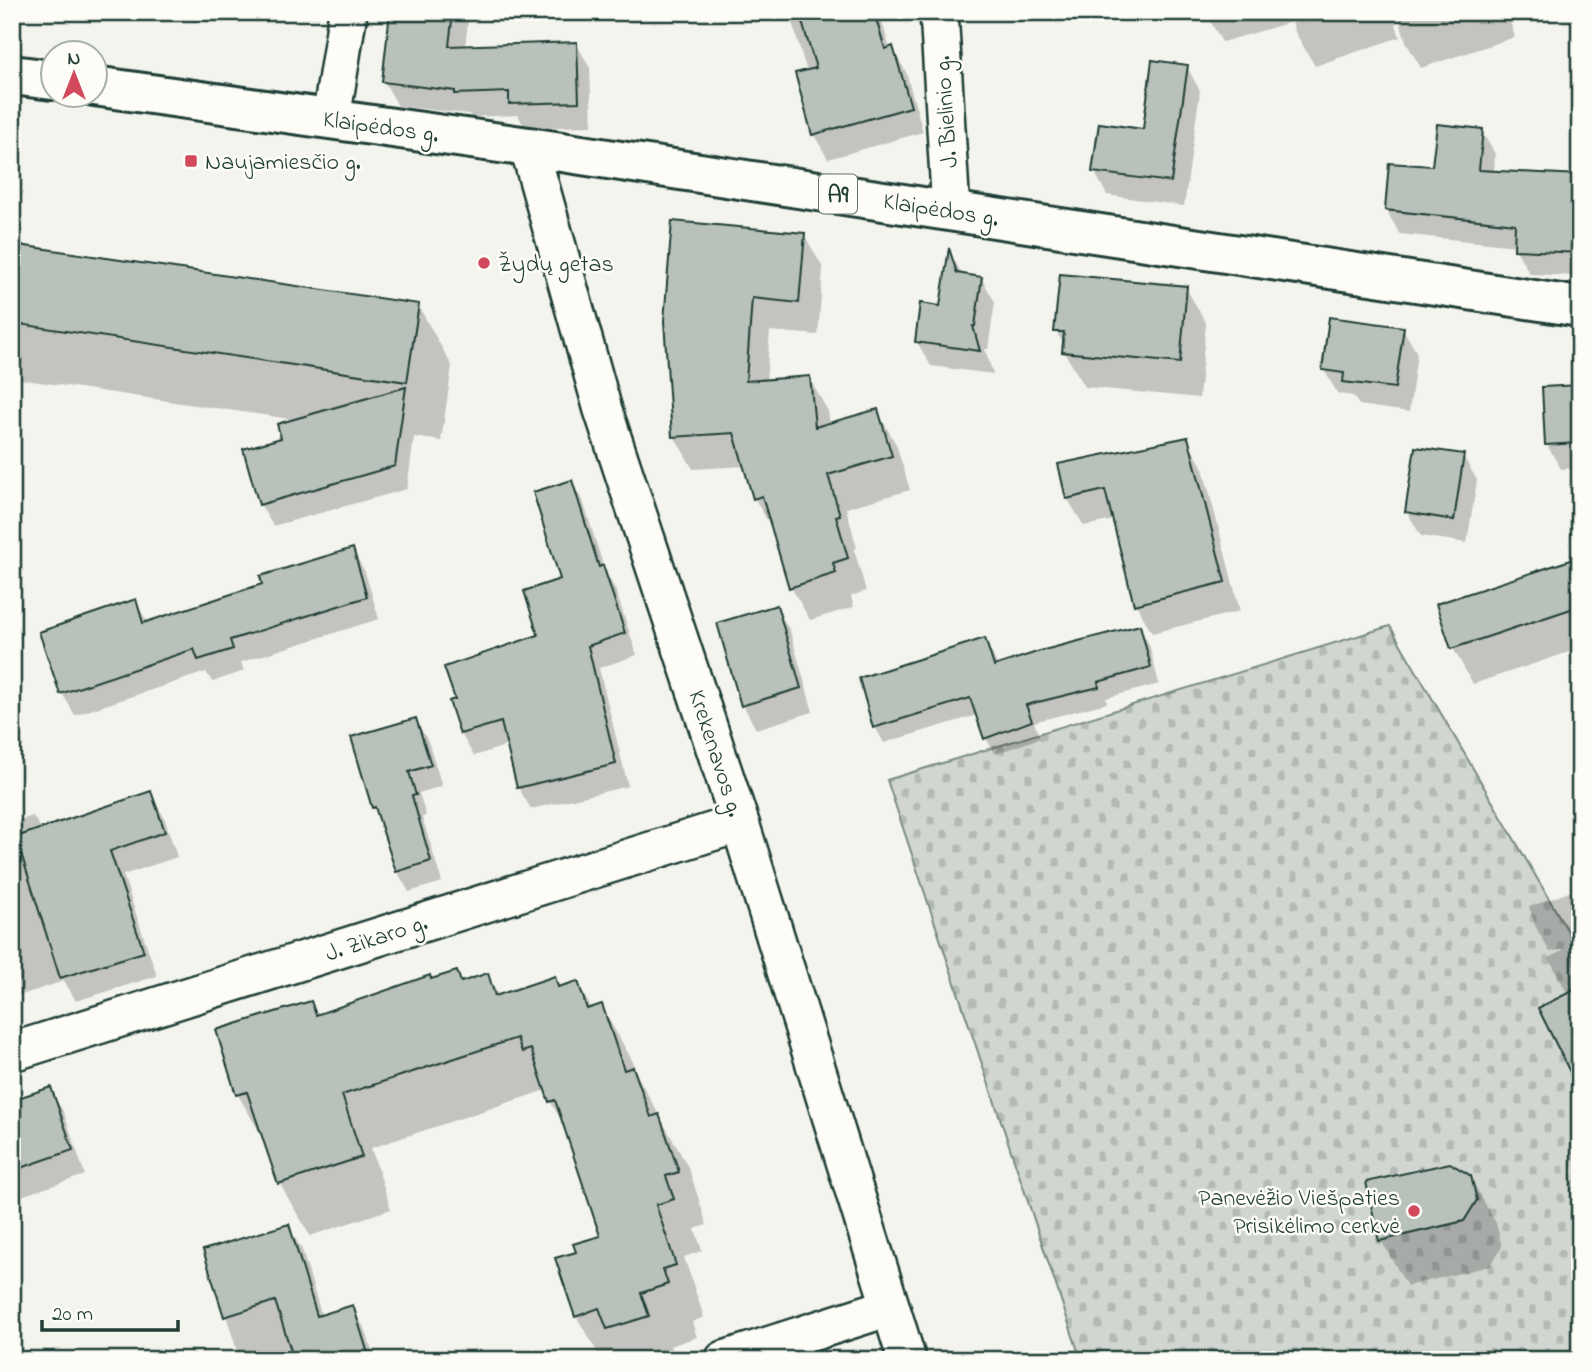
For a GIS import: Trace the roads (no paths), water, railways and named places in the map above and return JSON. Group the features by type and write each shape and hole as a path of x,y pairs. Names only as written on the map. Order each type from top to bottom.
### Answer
{"highway":[{"path":"12,75 38,78"},
{"name":"Klaipėdos g.","path":"108,88 529,147 1580,307"}],"street":[{"path":"331,120 348,12"},
{"name":"J. Bielinio g.","path":"939,12 951,211"},
{"name":"Krekenavos g.","path":"529,147 603,410 740,823 907,1360"},
{"name":"J. Zikaro g.","path":"12,1052 740,823"},
{"path":"724,1360 890,1307"}],"place":[{"name":"Naujamiesčio g.","path":"191,161"},
{"name":"Žydų getas","path":"484,263"},
{"name":"Panevėžio Viešpaties Prisikėlimo cerkvė","path":"1414,1211"}]}
